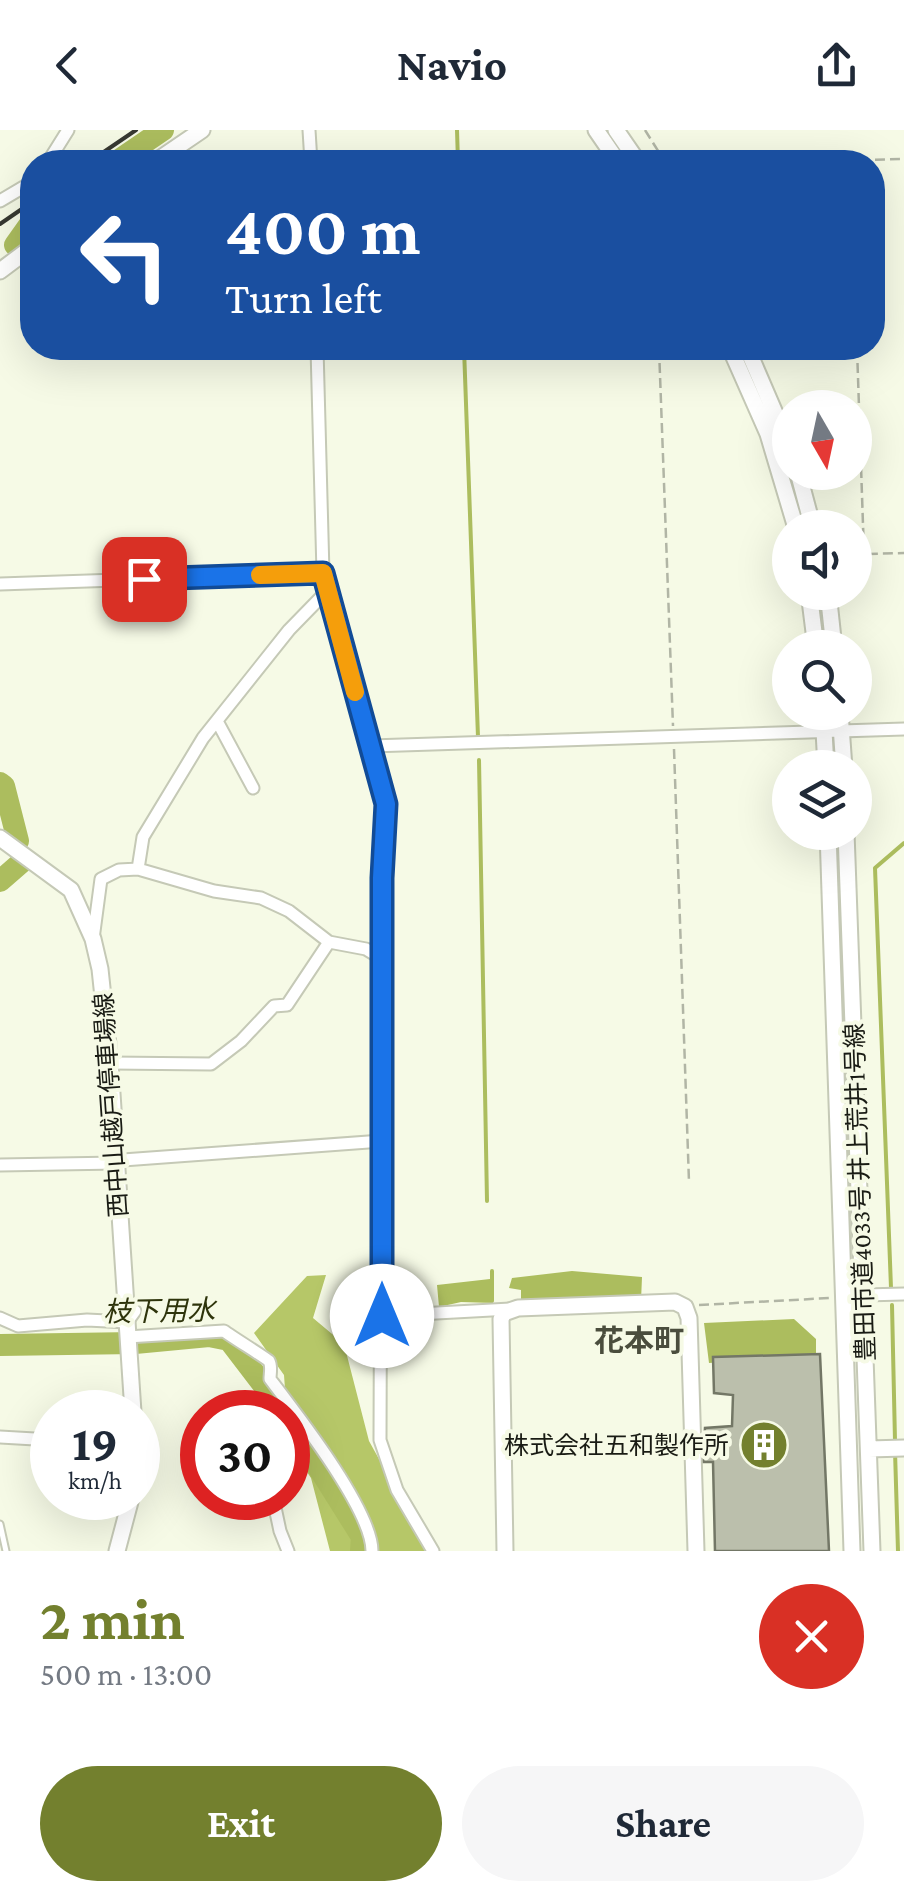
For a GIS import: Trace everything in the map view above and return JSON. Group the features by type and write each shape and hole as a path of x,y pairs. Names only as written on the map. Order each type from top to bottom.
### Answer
{"street":[{"path":"172,150 202,130"},
{"path":"317,360 323,573 386,804 382,878 380,1440 397,1490 433,1551"},
{"path":"735,360 762,419 790,510"},
{"path":"753,360 772,400"},
{"path":"0,584 323,573"},
{"path":"138,869 143,836 217,720 288,630 327,591"},
{"path":"217,720 253,788"},
{"path":"372,746 904,729"},
{"path":"830,750 834,731"},
{"path":"834,731 839,750"},
{"name":"西中山越戸停車場線","path":"1,841 71,890 93,939 110,1063 131,1390"},
{"name":"豊田市道4033号 井上荒井1号線","path":"829,850 852,1551"},
{"name":"豊田市道4033号 井上荒井1号線","path":"847,850 872,1551"},
{"path":"93,939 101,879 119,870 138,869 214,891 262,898 290,910 329,942 366,948 384,960"},
{"path":"110,1063 211,1064 241,1041 274,1006 287,1004 329,942"},
{"path":"0,1165 117,1163 382,1141"},
{"path":"864,1296 904,1294"},
{"path":"382,1316 675,1302 683,1306 689,1318 696,1551"},
{"path":"505,1551 500,1322 504,1313 514,1309"},
{"path":"0,1318 18,1326 87,1320 129,1330 224,1331 267,1359 271,1365 270,1379 312,1434 368,1528 372,1551"},
{"path":"0,1436 30,1438"},
{"path":"869,1448 904,1448"},
{"path":"117,1551 125,1520"},
{"path":"278,1520 288,1551"}],"lane":[{"path":"0,1524 6,1551"}],"path":[{"path":"659,360 688,1182"},
{"path":"857,360 864,554 904,553"},
{"path":"683,1306 842,1297"}],"shaded area":[{"path":"572,1271 642,1277 641,1301 521,1304 521,1290 509,1288 512,1278"},
{"path":"326,1275 313,1318 344,1344 369,1441 430,1551 330,1551 310,1476 310,1390 285,1390 284,1375 254,1333 307,1276"},
{"path":"490,1279 493,1303 461,1302 439,1307 437,1285"},
{"path":"794,1319 816,1339 816,1355 709,1363 704,1323"}],"building":[{"name":"株式会社五和製作所","path":"820,1354 829,1551 715,1551 713,1462 703,1462 705,1428 732,1426 733,1395 714,1393 713,1357"}],"waterway":[{"path":"134,150 163,130"},
{"path":"457,130 458,150"},
{"path":"15,245 20,238"},
{"path":"464,360 478,737"},
{"path":"479,760 487,1201"},
{"path":"0,783 18,841"},
{"path":"891,1288 875,868 904,843"},
{"path":"0,881 23,861"},
{"path":"492,1271 492,1301"},
{"path":"892,1305 895,1441"},
{"name":"枝下用水","path":"0,1345 135,1343 209,1336 229,1340 267,1390"},
{"path":"895,1451 898,1551"},
{"name":"枝下用水","path":"310,1454 362,1537 361,1551"}],"railway":[{"path":"107,150 136,130"},
{"path":"0,224 20,210"}],"slow traffic":[{"path":"260,575 323,573 355,692"}],"place":[{"name":"株式会社五和製作所","path":"764,1445"}],"district":[{"name":"花本町","path":"639,1340"}],"route":[{"path":"144,579 323,573 386,804 382,878 382,1316"}]}
